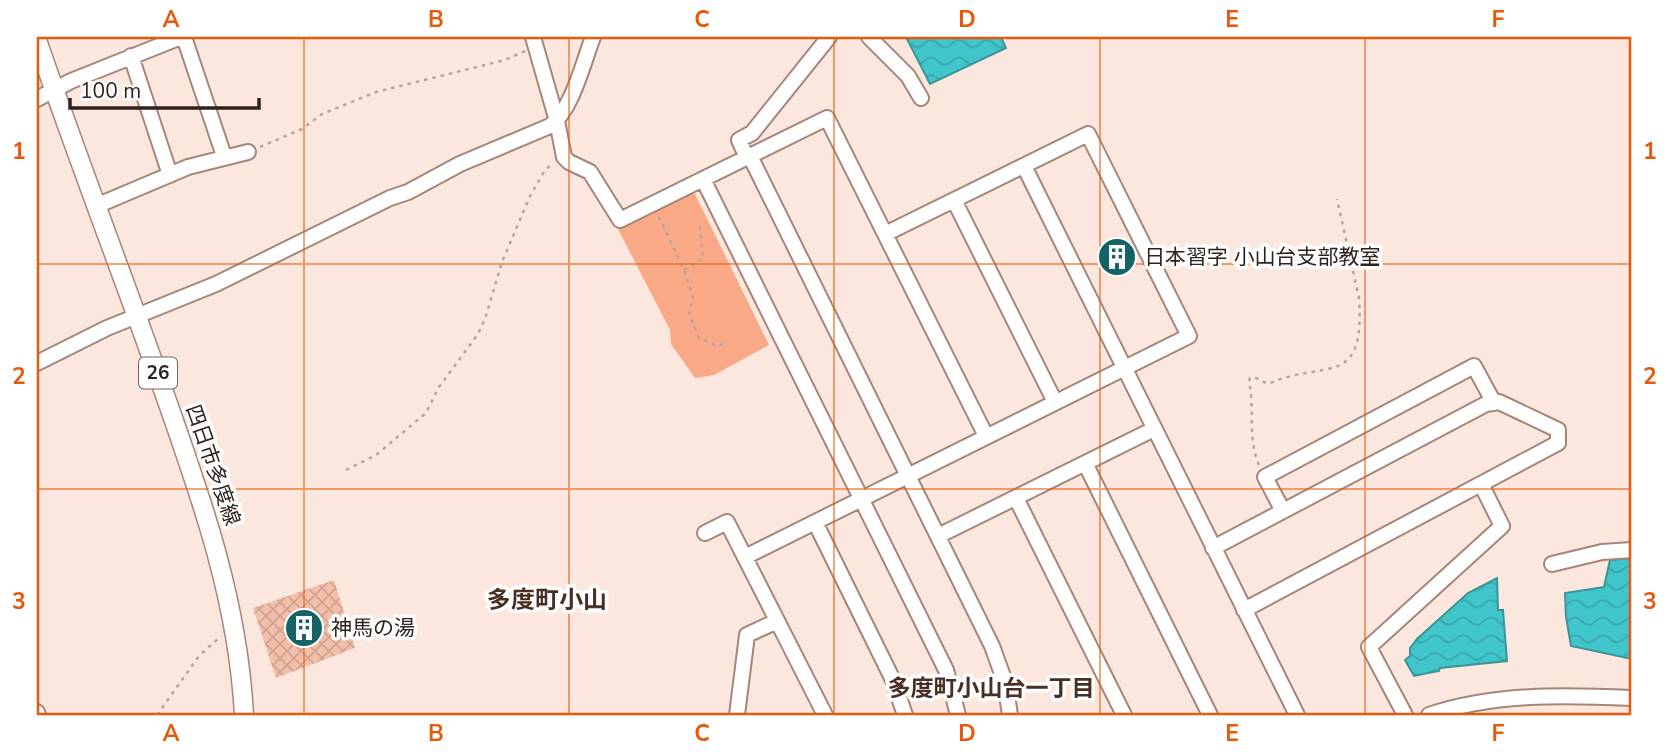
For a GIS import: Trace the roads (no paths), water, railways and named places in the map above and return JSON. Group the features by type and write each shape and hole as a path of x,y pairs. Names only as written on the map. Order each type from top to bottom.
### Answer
{"main road":[{"name":"四日市多度線","path":"37,40 212,530 235,628 244,715"}],"street":[{"path":"37,99 71,81 183,37 224,156"},
{"path":"37,363 137,315 216,284 390,198 408,192 460,164 550,126 557,121 571,97 593,37"},
{"path":"830,37 752,133 739,140 997,658 1010,715"},
{"path":"869,37 908,76 921,98"},
{"path":"535,41 564,157 590,172 620,220 827,118 986,436"},
{"path":"131,57 170,175"},
{"path":"745,557 1189,336 1088,134 885,234"},
{"path":"96,206 170,175 224,156 248,152"},
{"path":"1024,166 1297,715"},
{"path":"703,179 946,670 958,715"},
{"path":"954,200 1055,402"},
{"path":"1283,511 1265,477 1475,366 1494,403"},
{"path":"1213,548 1486,404 1499,402 1558,430 1559,443 1244,610"},
{"path":"938,536 1154,429"},
{"path":"1085,463 1210,715"},
{"path":"1405,715 1369,647 1502,526 1480,484"},
{"path":"1016,498 1124,715"},
{"path":"705,533 727,522 825,715"},
{"path":"815,522 893,680 905,715"},
{"path":"1552,564 1602,552 1632,550"},
{"path":"737,715 747,635 777,621"},
{"path":"1429,715 1466,704 1503,698 1632,698"}],"water":[{"path":"906,37 1001,37 1006,48 930,84"},
{"path":"1632,558 1632,659 1571,646 1565,593 1604,587 1610,560"},
{"path":"1497,578 1498,610 1503,610 1507,661 1440,668 1439,671 1414,676 1405,660 1410,656 1410,648 1417,639 1468,593"}],"place":[{"name":"日本習字 小山台支部教室","path":"1117,257"},
{"name":"神馬の湯","path":"304,628"}],"district":[{"name":"多度町小山","path":"547,600"},
{"name":"多度町小山台一丁目","path":"991,688"}]}
